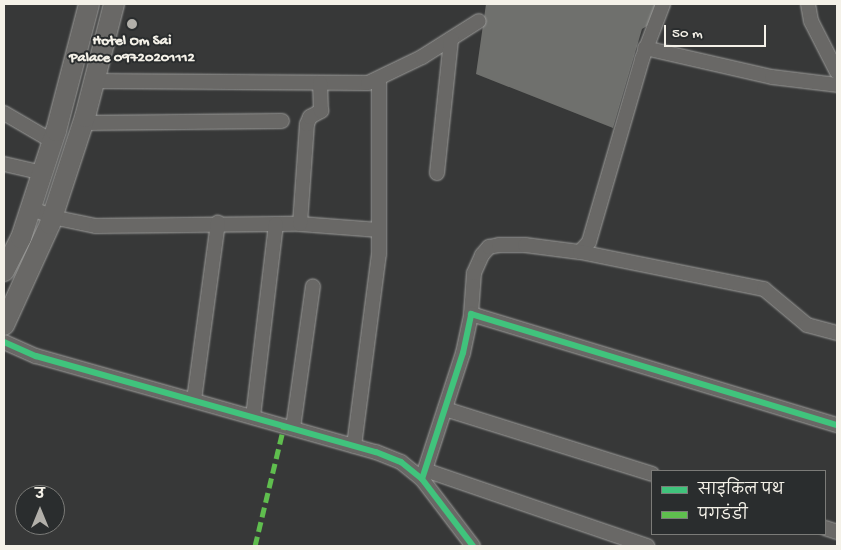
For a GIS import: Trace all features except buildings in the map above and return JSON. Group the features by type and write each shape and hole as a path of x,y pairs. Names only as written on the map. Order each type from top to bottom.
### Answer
{"highway":[{"path":"4,272 21,238 42,174 89,4"},
{"path":"4,325 52,217 83,123 114,4"}],"street":[{"path":"580,252 589,242 645,48 663,4"},
{"path":"808,4 811,21 837,72"},
{"path":"94,81 368,83 379,79 450,39 479,20"},
{"path":"437,173 450,39"},
{"path":"645,48 772,77 837,84"},
{"path":"354,446 377,272 379,79"},
{"path":"300,224 307,124 310,117 321,110 320,83"},
{"path":"4,113 52,141"},
{"path":"83,123 282,121"},
{"path":"4,164 42,174"},
{"path":"31,208 52,217 96,226 218,223 300,224 378,230"},
{"path":"194,400 218,223"},
{"path":"253,417 276,224"},
{"path":"424,475 463,353 471,314 476,262 488,247 524,245 580,252 764,289 807,325 837,333"},
{"path":"293,428 313,286"},
{"path":"471,314 837,425"},
{"path":"4,342 36,356 354,446 400,462 424,475 647,546"},
{"path":"445,409 651,474"},
{"path":"424,475 473,546"}],"shaded area":[{"path":"486,4 659,4 655,21 642,29 613,128 476,74"}],"marked path":[{"path":"255,546 284,426"}],"cycle path":[{"path":"422,479 463,353 471,314 837,425"},
{"path":"4,342 36,356 376,452 401,462 422,479 473,546"}],"place":[{"name":"Hotel Om Sai Palace 09720201112","path":"132,24"}]}
